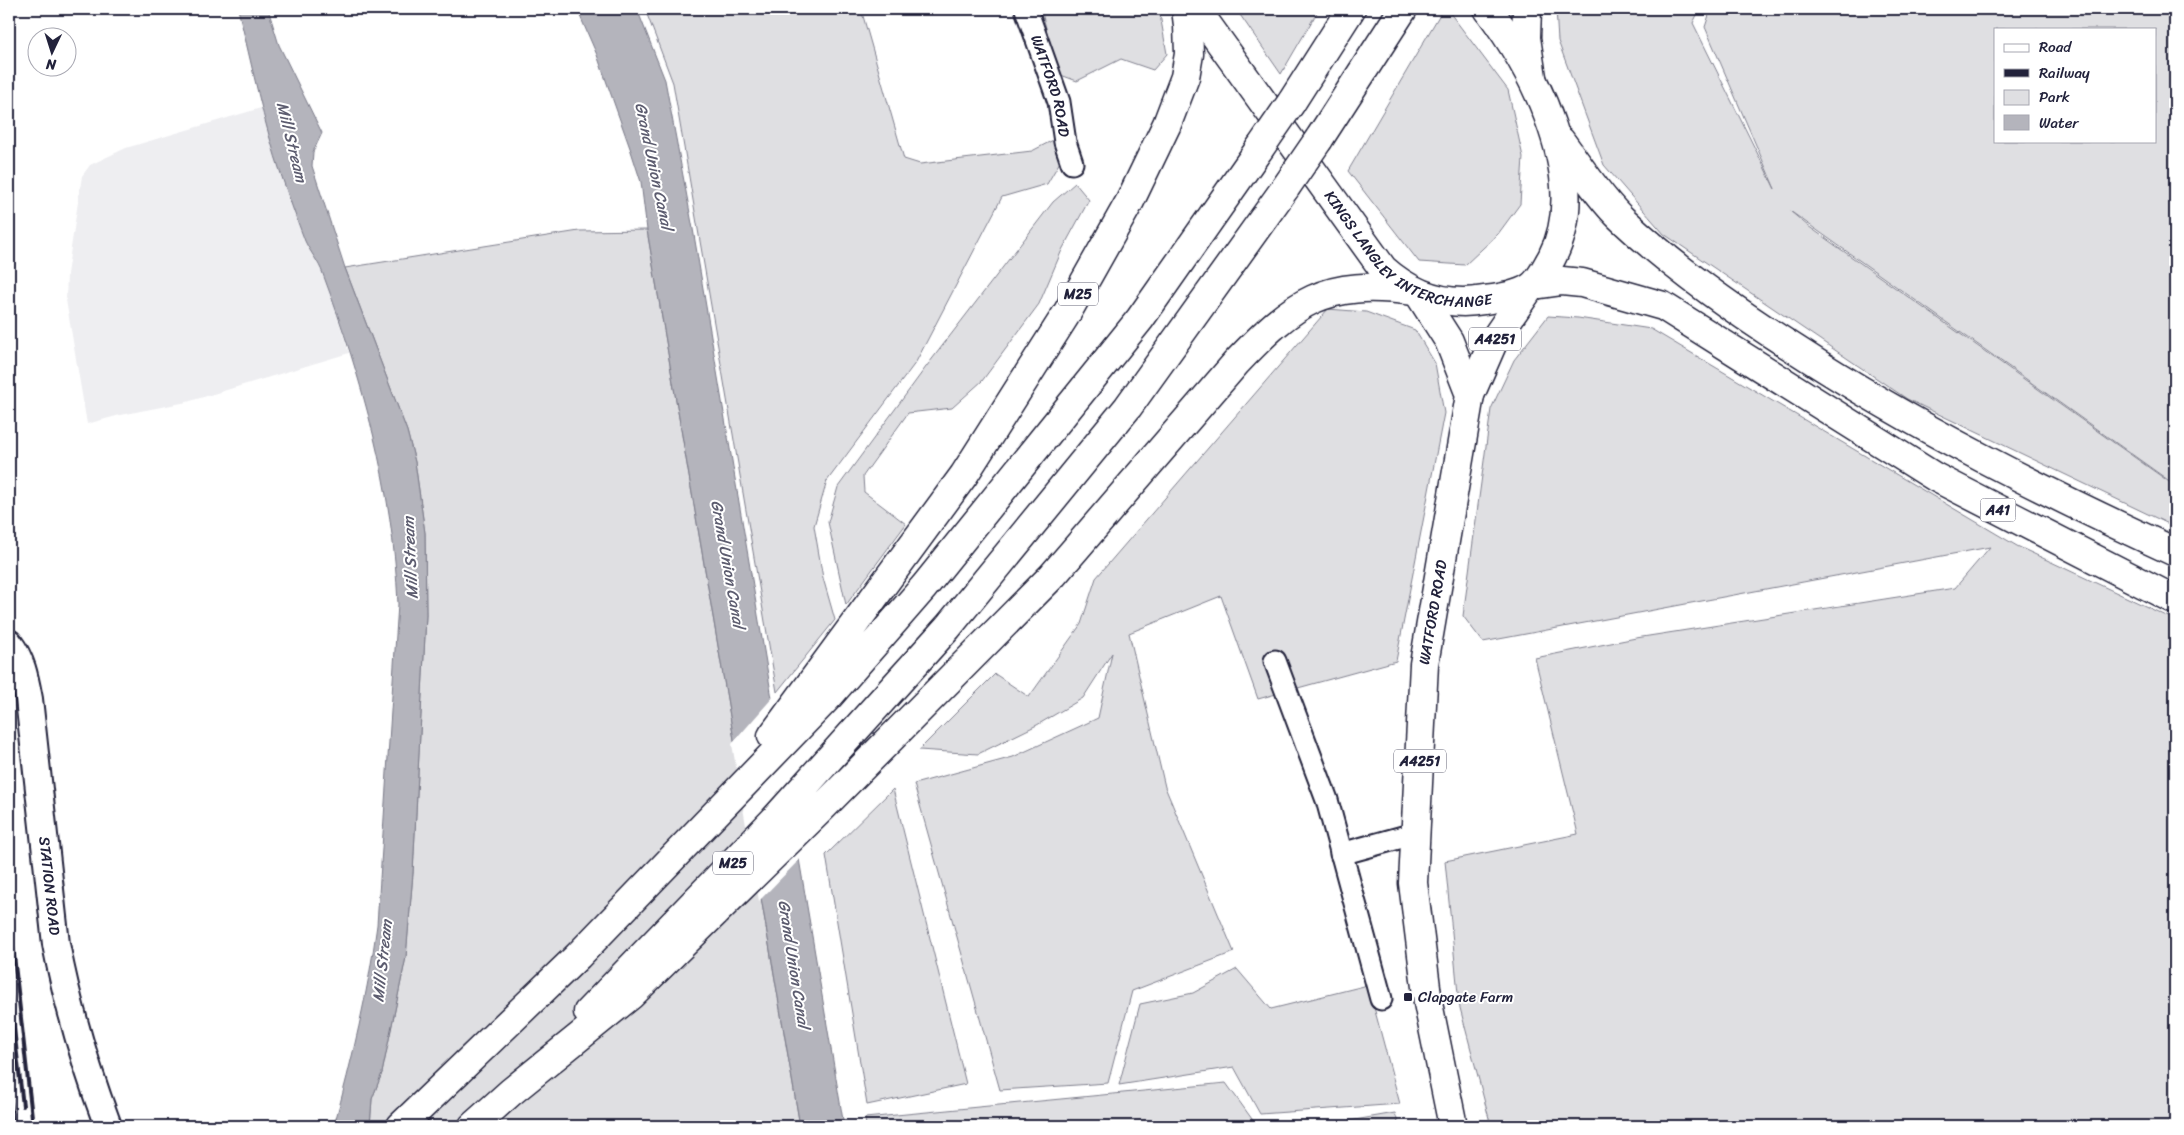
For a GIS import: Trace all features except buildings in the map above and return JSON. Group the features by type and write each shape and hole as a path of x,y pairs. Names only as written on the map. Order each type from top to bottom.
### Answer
{"main road":[{"name":"M25","path":"724,804 802,693 964,475 1067,313 1130,201 1167,124 1185,78 1189,54 1186,9"},
{"name":"KINGS LANGLEY INTERCHANGE","path":"1196,9 1383,269 1416,293 1451,301 1477,302 1505,297 1531,287"},
{"name":"M25","path":"401,1126 578,956 829,696 924,587 1140,319 1291,103 1351,9"},
{"name":"M25","path":"511,1092 774,820 948,627 1128,407 1286,187 1404,9"},
{"path":"1488,9 1532,77 1553,131 1562,163 1565,188 1565,219 1559,243 1547,267 1531,287"},
{"path":"1527,9 1526,38 1532,77"},
{"name":"A41","path":"1553,131 1621,219 1680,268 1758,325 1846,382 1964,449 2059,498 2175,552"},
{"name":"A41","path":"1531,287 1562,281 1582,283 1663,306 1935,477 2175,600"},
{"name":"WATFORD ROAD","path":"1453,1126 1428,1003 1414,883 1424,664 1470,396 1494,340 1531,287"},
{"name":"M25","path":"473,1126 511,1092 631,995 818,812 1053,575 1236,363 1266,332 1293,309 1320,296 1345,289 1386,288 1416,293"},
{"name":"A4251","path":"1416,293 1449,341 1470,396"}],"street":[{"name":"WATFORD ROAD","path":"1026,9 1059,102 1065,142 1072,163"},
{"name":"STATION ROAD","path":"9,643 18,655 24,671 29,699 56,944 61,970 71,1014 88,1072 108,1126"},
{"path":"1275,661 1327,800 1381,998"},
{"path":"1341,854 1416,833"}],"shaded area":[{"path":"261,108 282,176 306,242 323,271 349,353 187,402 120,415 87,424 66,300 67,274 82,176 90,165 126,148"}],"green space":[{"path":"645,9 861,9 904,159 920,164 1032,151 1057,138 1061,160 1047,184 1002,197 916,362 827,481 814,526 823,578 835,620 777,692 673,83"},
{"path":"1041,9 1159,9 1167,54 1153,70 1121,59 1077,81 1058,74"},
{"path":"1236,9 1319,9 1281,74"},
{"path":"1443,9 1447,9 1508,90 1523,157 1520,204 1498,234 1465,265 1419,262 1348,171"},
{"path":"1556,9 1700,9 1693,23 1775,189 1705,27 1711,9 2175,9 2175,485 1790,211 1808,226 2175,486 2175,527 1907,399 1664,234 1604,165 1558,41"},
{"path":"1075,183 1089,200 1062,250 1039,304 982,381 952,408 908,413 863,476 864,492 906,524 846,605 828,522 838,487 926,367 1053,202"},
{"path":"647,230 800,1126 370,1126 372,1099 382,1073 406,957 413,873 426,615 425,533 415,462 407,431 345,268 579,231"},
{"path":"1328,309 1366,312 1415,330 1435,363 1444,413 1396,661 1258,699 1221,596 1129,633 1165,787 1234,952 1132,991 1108,1083 1000,1090 914,784 1013,757 1098,718 1112,653 1083,698 1037,725 978,754 919,750 995,674 1029,697 1081,624 1096,578"},
{"path":"1548,316 1578,318 1651,329 2017,546 2175,620 2175,1126 1491,1126 1459,1004 1445,861 1578,834 1535,658 1636,638 1955,588 1990,547 1483,642 1463,616 1491,409 1514,360"},
{"path":"893,789 966,1084 867,1105 826,855"},
{"path":"1237,969 1271,1009 1368,985 1400,1104 1260,1114 1234,1067 1119,1085 1140,1004 1193,993"},
{"path":"1226,1083 1257,1126 866,1126 865,1118"},
{"path":"1395,1113 1399,1126 1320,1126"}],"water":[{"name":"Mill Stream","path":"238,9 268,9 279,45 322,133 313,152 312,166 345,268 407,431 415,462 425,533 426,615 413,873 406,957 382,1073 372,1099 370,1126 334,1126 359,1026 377,925 398,604 395,561 383,477 363,395 338,314 319,265 305,241 275,156"},
{"name":"Grand Union Canal","path":"577,9 637,9 665,80 693,229 844,1126 800,1126 647,230 641,182 597,55"}],"pier":[{"path":"774,696 802,857 759,901 732,744"}],"railway":[{"path":"9,911 33,1126"},
{"path":"9,986 23,1106"},
{"path":"9,1077 13,1126"}],"place":[{"name":"Clapgate Farm","path":"1408,997"}]}
